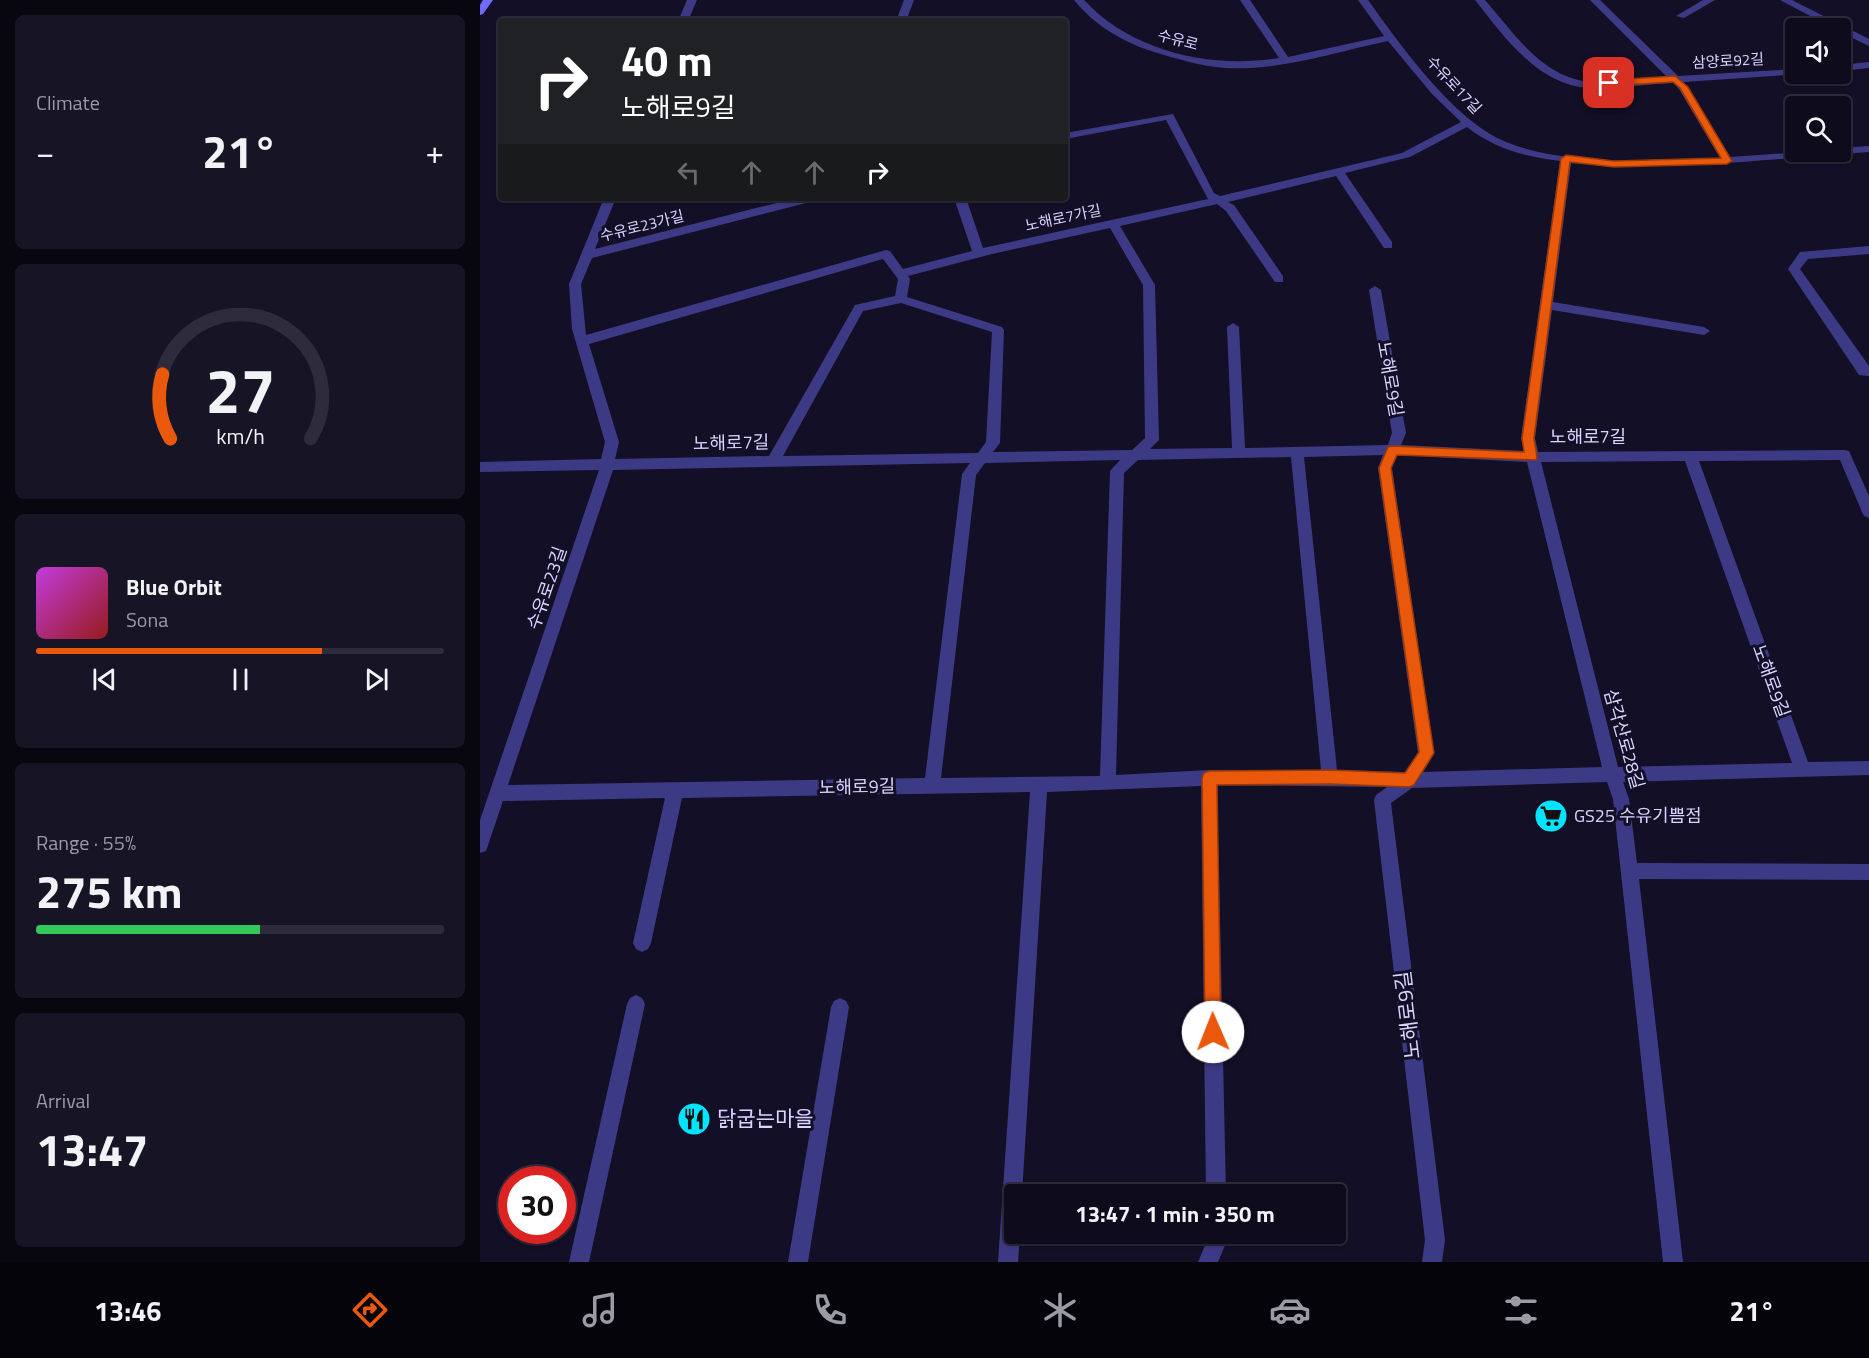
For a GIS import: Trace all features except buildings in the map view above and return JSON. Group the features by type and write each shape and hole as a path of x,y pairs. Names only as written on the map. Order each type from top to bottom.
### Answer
{"main road":[{"path":"480,12 488,0"}],"street":[{"path":"684,18 692,0"},
{"path":"902,18 909,0"},
{"name":"수유로","path":"1079,0 1106,28 1139,44 1191,60 1233,65 1285,59 1392,37"},
{"path":"1245,0 1285,59"},
{"name":"수유로17길","path":"1363,0 1467,123 1486,136 1530,154 1614,164 1727,161 1785,156"},
{"name":"삼양로92길","path":"1480,0 1534,62 1555,76 1588,85 1785,73"},
{"path":"1595,0 1683,87 1727,161"},
{"path":"1681,16 1710,0"},
{"path":"1785,0 1869,43"},
{"path":"1851,67 1869,65"},
{"path":"1068,134 1169,116 1210,195 1230,208 1279,279"},
{"name":"노해로7가길","path":"900,274 979,253 1406,155 1467,123"},
{"name":"수유로17길","path":"1851,150 1869,149"},
{"name":"삼각산로28길","path":"1566,159 1528,438 1611,775 1621,799 1673,1262"},
{"path":"1338,171 1388,245"},
{"name":"수유로23길","path":"480,845 607,464 612,442 578,329 575,284 609,201"},
{"name":"수유로23가길","path":"587,255 798,201"},
{"path":"961,201 979,253"},
{"path":"1108,783 1117,471 1152,440 1149,285 1113,224"},
{"path":"1869,250 1804,255 1794,269 1864,372 1869,371"},
{"path":"582,341 886,254 904,279 901,299"},
{"name":"노해로9길","path":"1375,290 1399,434 1385,468 1426,753 1409,780 1382,800 1435,1240 1432,1262"},
{"path":"773,462 859,308 901,299 998,330 993,443 969,474 932,786"},
{"path":"1546,305 1704,332"},
{"path":"1233,327 1239,454"},
{"name":"노해로7길","path":"480,467 1393,450 1531,457 1844,455 1869,512"},
{"path":"1297,453 1330,777"},
{"name":"노해로9길","path":"1690,456 1803,770"},
{"name":"노해로9길","path":"496,793 1108,783 1209,778 1330,777 1409,780 1869,768"},
{"path":"1209,778 1216,1184"},
{"path":"1008,1262 1039,784"},
{"path":"642,943 675,790"},
{"path":"1630,871 1869,872"},
{"path":"579,1262 636,1004"},
{"path":"798,1262 840,1008"},
{"path":"1208,1262 1216,1244"}],"place":[{"name":"GS25 수유기쁨점","path":"1551,816"},
{"name":"닭굽는마을","path":"694,1119"}],"route":[{"path":"1213,1032 1209,778 1330,777 1409,780 1426,753 1385,468 1393,450 1531,457 1528,438 1566,159 1614,164 1689,164 1727,161 1683,87 1675,79 1609,83"}]}
